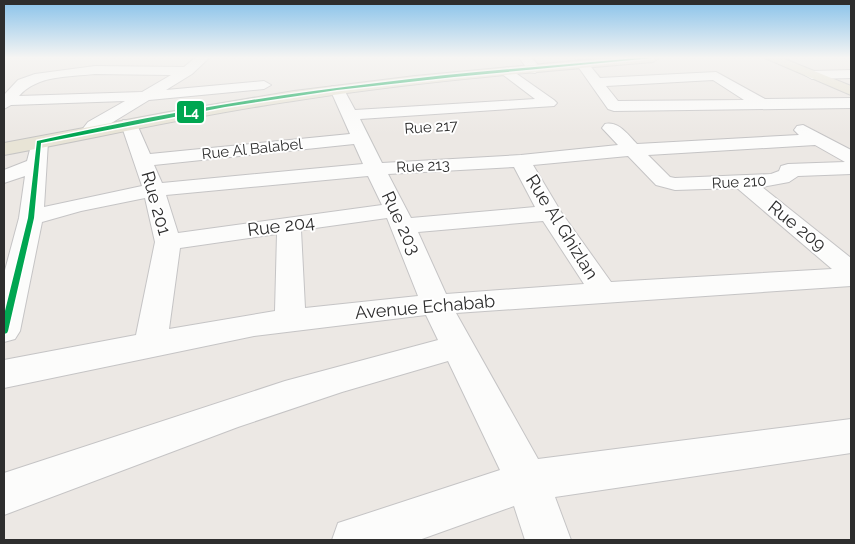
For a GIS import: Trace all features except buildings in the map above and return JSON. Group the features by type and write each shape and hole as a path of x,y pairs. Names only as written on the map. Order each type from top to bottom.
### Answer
{"main road":[{"path":"4,149 39,153 90,131 338,89 391,83"},
{"path":"832,83 851,91"}],"street":[{"path":"7,98 24,83"},
{"path":"90,131 165,83"},
{"path":"7,98 144,96 232,83"},
{"name":"Rue Al Balabel","path":"144,160 549,102 524,83"},
{"path":"598,83 615,106 851,102"},
{"path":"728,83 851,158"},
{"name":"Rue 203","path":"338,89 362,129 376,169 436,304 527,481 548,540"},
{"path":"504,107 514,119 512,122"},
{"name":"Rue 201","path":"129,124 154,190 168,242 150,344"},
{"name":"Rue 210","path":"612,128 663,181 669,183 689,185 743,182 782,178 790,173 788,170 851,168"},
{"name":"Rue 213","path":"31,218 78,205 154,190 376,169 521,161 582,153 747,142 851,138"},
{"path":"747,142 788,170"},
{"path":"4,177 39,153"},
{"path":"4,331 31,218 39,153"},
{"name":"Rue Al Ghizlan","path":"521,161 550,213 604,293"},
{"name":"Rue 209","path":"743,182 851,271"},
{"name":"Rue 204","path":"168,242 289,226 399,218 550,213"},
{"path":"289,226 290,320"},
{"name":"Avenue Echabab","path":"4,374 150,344 290,320 436,304 851,277"},
{"path":"4,494 120,452 371,369 458,347"},
{"path":"355,540 527,481 851,436"}],"transit line":[{"name":"L4","path":"39,142 225,106 381,83"},
{"name":"L4","path":"4,331 31,218 39,142"}]}
